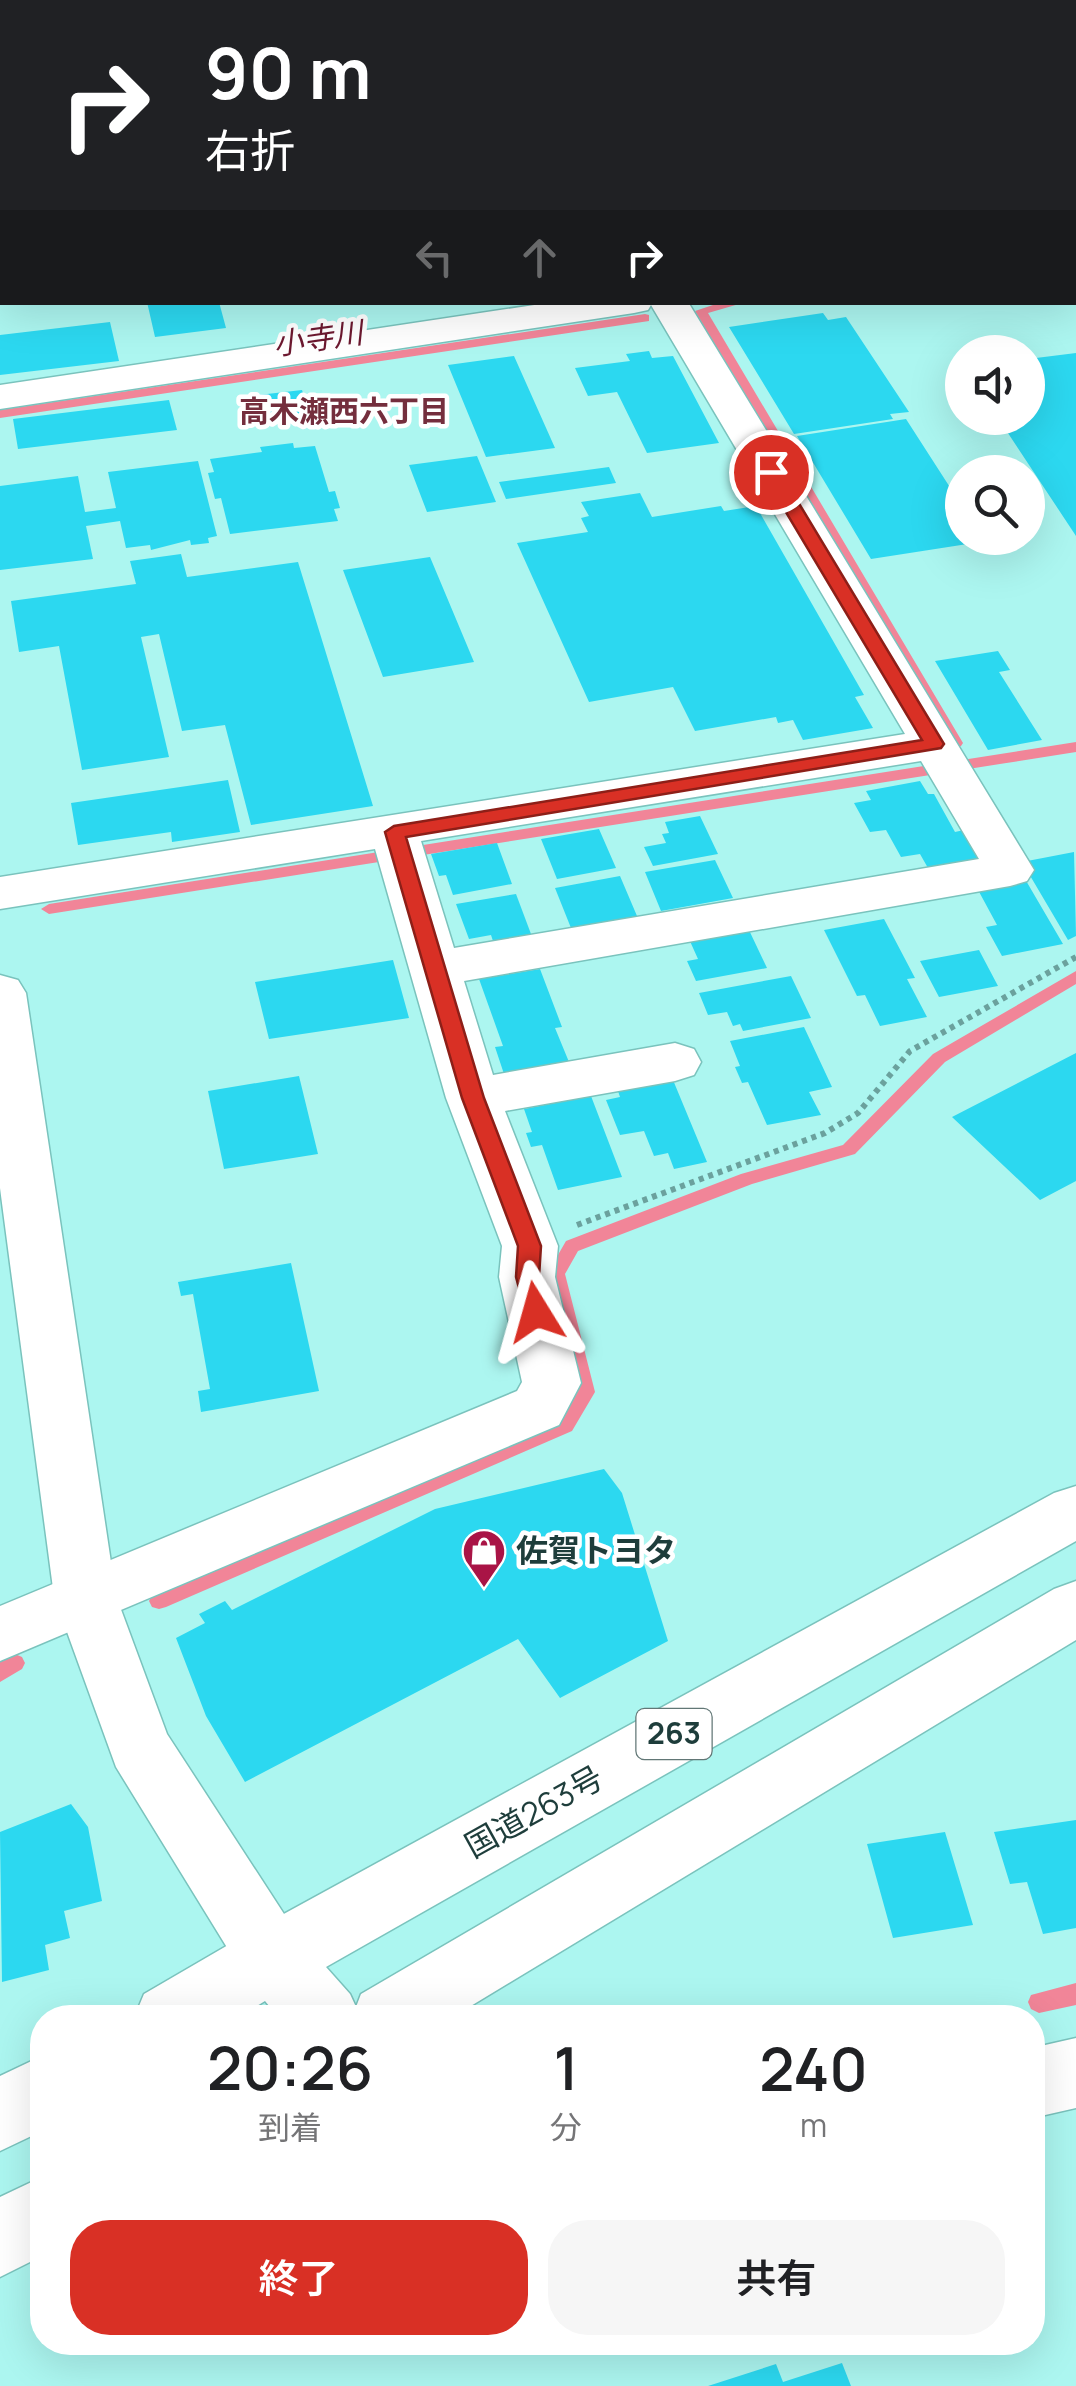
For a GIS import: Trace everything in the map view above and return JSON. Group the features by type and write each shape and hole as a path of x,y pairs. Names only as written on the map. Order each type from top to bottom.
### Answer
{"main road":[{"path":"0,397 614,305"},
{"path":"434,969 1010,870 671,305"},
{"path":"0,893 399,846 944,760"},
{"path":"0,1634 538,1408 552,1384 527,1277 530,1246 473,1098 399,846"},
{"path":"0,993 85,1596 139,1747 272,1957 314,2005"},
{"path":"473,1098 675,1062"},
{"name":"国道263号","path":"272,1957 1076,1511"},
{"path":"408,2005 1076,1608"},
{"name":"263","path":"190,2005 272,1957"},
{"path":"1045,2080 1076,2073"},
{"path":"0,2116 30,2098"},
{"path":"0,2240 30,2221"}],"path":[{"path":"530,1246 729,1166 825,1133 858,1113 910,1052 1076,957"}],"building":[{"path":"148,305 220,305 226,328 155,337"},
{"path":"823,313 828,320 846,317 909,412 890,414 893,419 794,434 729,327"},
{"path":"110,322 119,361 0,375 0,335"},
{"path":"649,351 652,358 673,356 719,443 647,453 617,392 588,396 575,368 630,361 626,354"},
{"path":"1076,353 1076,536 1045,489 1045,455 1022,455 1009,435 1045,435 1045,357"},
{"path":"514,356 555,448 486,457 448,365"},
{"path":"302,390 311,418 250,425 241,397"},
{"path":"169,400 177,430 18,449 13,419"},
{"path":"906,419 945,480 945,548 871,559 797,436"},
{"path":"293,443 294,448 315,446 329,492 335,491 340,508 334,509 338,521 230,534 221,498 215,499 208,473 214,472 210,459"},
{"path":"477,456 496,502 427,512 409,465"},
{"path":"198,461 217,536 208,538 209,543 191,545 190,540 151,550 150,545 126,548 120,521 86,526 93,559 0,570 0,486 78,476 85,512 116,508 108,472"},
{"path":"609,467 616,483 506,499 499,482"},
{"path":"640,493 652,517 721,506 724,511 756,506 864,695 855,697 873,728 803,740 793,720 778,723 776,717 695,731 673,687 589,702 517,543 588,532 581,518 589,516 581,502"},
{"path":"181,554 187,577 298,562 373,806 251,825 225,725 182,731 159,634 141,637 169,757 82,770 59,646 19,652 11,601 136,584 130,561"},
{"path":"430,557 474,662 383,677 343,570"},
{"path":"998,651 1010,670 999,672 1042,740 988,750 935,661"},
{"path":"228,780 240,832 172,842 171,832 78,845 71,803"},
{"path":"920,781 928,794 934,794 955,832 964,830 980,859 928,868 920,854 901,857 886,830 870,832 854,803 871,800 866,791"},
{"path":"700,816 718,854 653,866 644,847 666,843 662,834 669,833 665,822"},
{"path":"599,829 616,868 557,879 541,839"},
{"path":"497,843 512,884 453,895 446,875 439,876 431,854"},
{"path":"1074,852 1076,936 1068,940 1022,862"},
{"path":"715,860 733,898 661,911 645,872"},
{"path":"620,876 637,916 571,928 555,888"},
{"path":"1025,879 1063,944 1002,956 986,927 997,925 977,888"},
{"path":"516,894 531,934 493,941 491,935 469,939 456,904"},
{"path":"884,919 915,978 907,979 927,1017 880,1026 865,995 857,996 824,930"},
{"path":"748,928 767,968 696,981 687,961 698,959 689,939"},
{"path":"979,950 998,986 939,997 920,961"},
{"path":"393,960 409,1018 269,1039 255,982"},
{"path":"540,969 562,1027 555,1028 569,1062 504,1074 495,1047 503,1046 479,979"},
{"path":"791,976 811,1018 743,1031 740,1024 733,1026 727,1012 708,1015 699,993"},
{"path":"804,1027 832,1087 809,1092 821,1115 767,1125 748,1082 742,1083 730,1041"},
{"path":"1076,1053 1076,1181 1040,1200 952,1117"},
{"path":"299,1076 318,1154 224,1169 208,1091"},
{"path":"673,1080 707,1162 674,1169 668,1153 654,1156 644,1131 620,1135 606,1100 620,1097 618,1091"},
{"path":"591,1096 622,1177 558,1190 542,1145 531,1147 526,1133 532,1132 524,1109"},
{"path":"291,1263 319,1391 201,1412 198,1391 210,1389 193,1294 181,1296 178,1282"},
{"path":"604,1469 622,1493 668,1641 560,1698 518,1639 245,1782 206,1716 176,1638 205,1623 199,1614 225,1601 232,1610 435,1509"},
{"path":"71,1804 88,1827 102,1901 64,1911 70,1938 45,1945 49,1970 2,1982 0,1832"},
{"path":"1076,1820 1076,1928 1043,1934 1027,1882 1010,1884 994,1832"},
{"path":"945,1832 973,1925 893,1938 867,1844"},
{"path":"842,2363 851,2386 708,2386 776,2364 783,2382"}],"waterway":[{"path":"727,305 701,311 956,743"},
{"name":"小寺川","path":"0,414 645,318"},
{"path":"49,909 1076,747"},
{"path":"159,1601 565,1426 586,1392 556,1274 572,1246 747,1179 849,1150 939,1058 1076,977"},
{"path":"0,1673 15,1663"},
{"path":"1039,2002 1076,1994"}],"place":[{"name":"佐賀トヨタ","path":"484,1589"}],"district":[{"name":"高木瀬西六丁目","path":"344,412"}],"route":[{"path":"536,1312 527,1277 530,1246 473,1098 394,832 934,744 771,472"}]}
